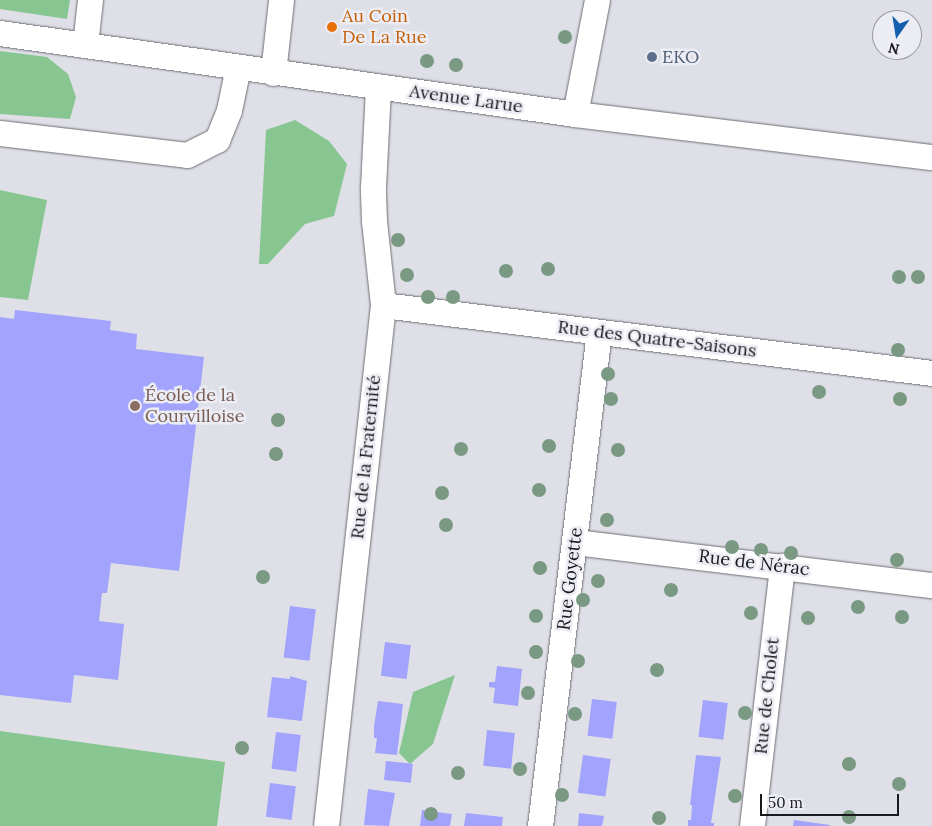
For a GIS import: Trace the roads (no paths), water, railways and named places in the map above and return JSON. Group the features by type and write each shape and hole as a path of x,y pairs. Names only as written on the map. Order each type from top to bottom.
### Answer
{"street":[{"path":"85,46 90,0"},
{"path":"273,73 281,0"},
{"path":"575,114 597,0"},
{"name":"Avenue Larue","path":"0,34 575,114 932,157"},
{"path":"0,133 187,156 217,140 229,110 238,67"},
{"name":"Rue de la Fraternité","path":"326,826 383,305 374,221 373,188 378,87"},
{"name":"Rue des Quatre-Saisons","path":"383,305 932,373"},
{"name":"Rue Goyette","path":"540,826 599,332"},
{"name":"Rue de Nérac","path":"575,542 932,585"},
{"name":"Rue de Cholet","path":"752,826 782,566"}],"place":[{"name":"Au Coin De La Rue","path":"332,27"},
{"name":"EKO","path":"652,57"},
{"name":"École de la Courvilloise","path":"135,406"}]}
